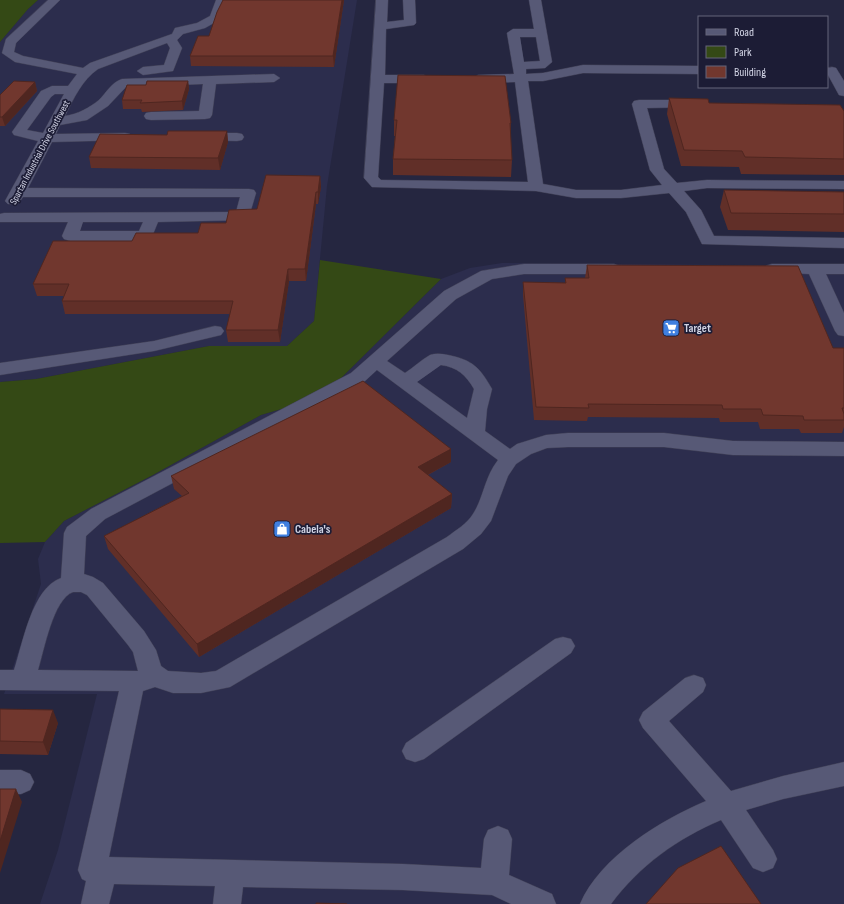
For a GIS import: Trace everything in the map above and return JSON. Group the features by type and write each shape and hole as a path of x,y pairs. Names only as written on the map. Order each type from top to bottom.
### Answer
{"street":[{"path":"54,0 10,42 8,53 19,59 80,78 169,68 176,48 170,38"},
{"path":"142,137 47,137 27,136 19,132 46,94 52,90 80,78 110,59 176,36 179,31 201,26 215,18 222,0"},
{"path":"382,0 371,178 377,184 536,188 576,194 621,194 707,184 844,185"},
{"path":"381,26 410,23 409,0"},
{"path":"520,73 546,62 535,0"},
{"path":"536,188 513,33 541,33"},
{"path":"463,80 520,73 543,77 583,69 698,70"},
{"path":"834,71 844,92"},
{"name":"Spartan Industrial Drive Southwest","path":"2,222 58,116 80,78"},
{"path":"36,109 58,116 82,117 103,102 122,83 274,78"},
{"path":"378,79 434,79"},
{"path":"151,116 205,115 210,80"},
{"path":"706,104 640,104 657,170 693,210 708,241 844,243"},
{"path":"190,137 237,137"},
{"path":"2,222 77,218 70,236 145,236 152,218 243,217 249,193 18,192"},
{"path":"72,583 75,533 98,514 358,377 450,295 487,275 524,269 635,269"},
{"path":"753,269 844,269"},
{"path":"816,269 844,331"},
{"path":"0,369 154,346 215,331"},
{"path":"405,382 437,359 458,362 476,375 483,389 477,409 475,433"},
{"path":"376,361 510,459"},
{"path":"167,681 160,679 150,671 144,650 95,589 85,583 72,583 61,587 48,601 11,680 167,681 201,683 221,680 455,543 473,529 483,516 498,474 510,459 524,449 539,444 568,440 664,440 740,448 844,449"},
{"path":"415,752 563,646"},
{"path":"133,681 92,870 403,877 494,882 542,904"},
{"path":"694,685 652,720 726,804 763,859"},
{"path":"594,904 598,896 631,861 667,833 726,804 778,787 844,774"},
{"path":"494,882 498,839"},
{"path":"95,904 103,870"},
{"path":"227,904 231,873"}],"shaded area":[{"path":"38,0 357,0 327,186 314,321 287,346 209,346 36,379 0,382 0,42 28,9"},
{"path":"502,263 844,266 844,904 40,904 58,850 97,694 4,694 41,584 38,559 45,542 64,521 153,475 261,415 302,403 330,389 441,279 470,268"}],"green space":[{"path":"0,0 38,0 28,9 0,42"},
{"path":"320,260 441,279 330,389 302,403 261,415 153,475 64,521 45,542 0,543 0,382 36,379 209,346 287,346 314,321"}],"building":[{"path":"223,0 342,0 333,56 190,56 198,36 209,36 217,12"},
{"path":"398,75 505,76 511,123 512,160 393,159 397,120 394,120"},
{"path":"14,81 35,82 2,117 0,117 0,95"},
{"path":"147,81 188,81 182,101 140,103 142,100 122,100 127,85 146,85"},
{"path":"669,98 708,99 709,103 840,105 844,111 844,159 745,157 742,151 684,150"},
{"path":"168,131 227,131 218,158 89,157 100,134 167,135"},
{"path":"266,175 320,176 318,192 316,192 305,269 288,269 278,330 226,330 233,301 62,301 69,284 33,284 53,241 132,241 136,233 198,233 201,223 226,223 229,210 257,209"},
{"path":"724,190 844,192 844,214 731,213"},
{"name":"Target","path":"587,265 798,266 833,348 844,348 844,408 842,408 844,420 804,420 803,416 763,415 761,409 723,409 722,405 588,404 589,408 536,407 523,282 566,283 565,278 589,278"},
{"name":"Cabela's","path":"363,381 451,449 418,467 452,494 197,644 104,536 189,493 171,476"},
{"path":"0,709 53,710 43,742 0,741"},
{"path":"0,789 16,789 0,841"},
{"path":"721,846 761,904 646,904 678,868"},
{"path":"316,903 347,904 316,904"}],"place":[{"name":"Target","path":"671,328"},
{"name":"Cabela's","path":"282,529"}]}
